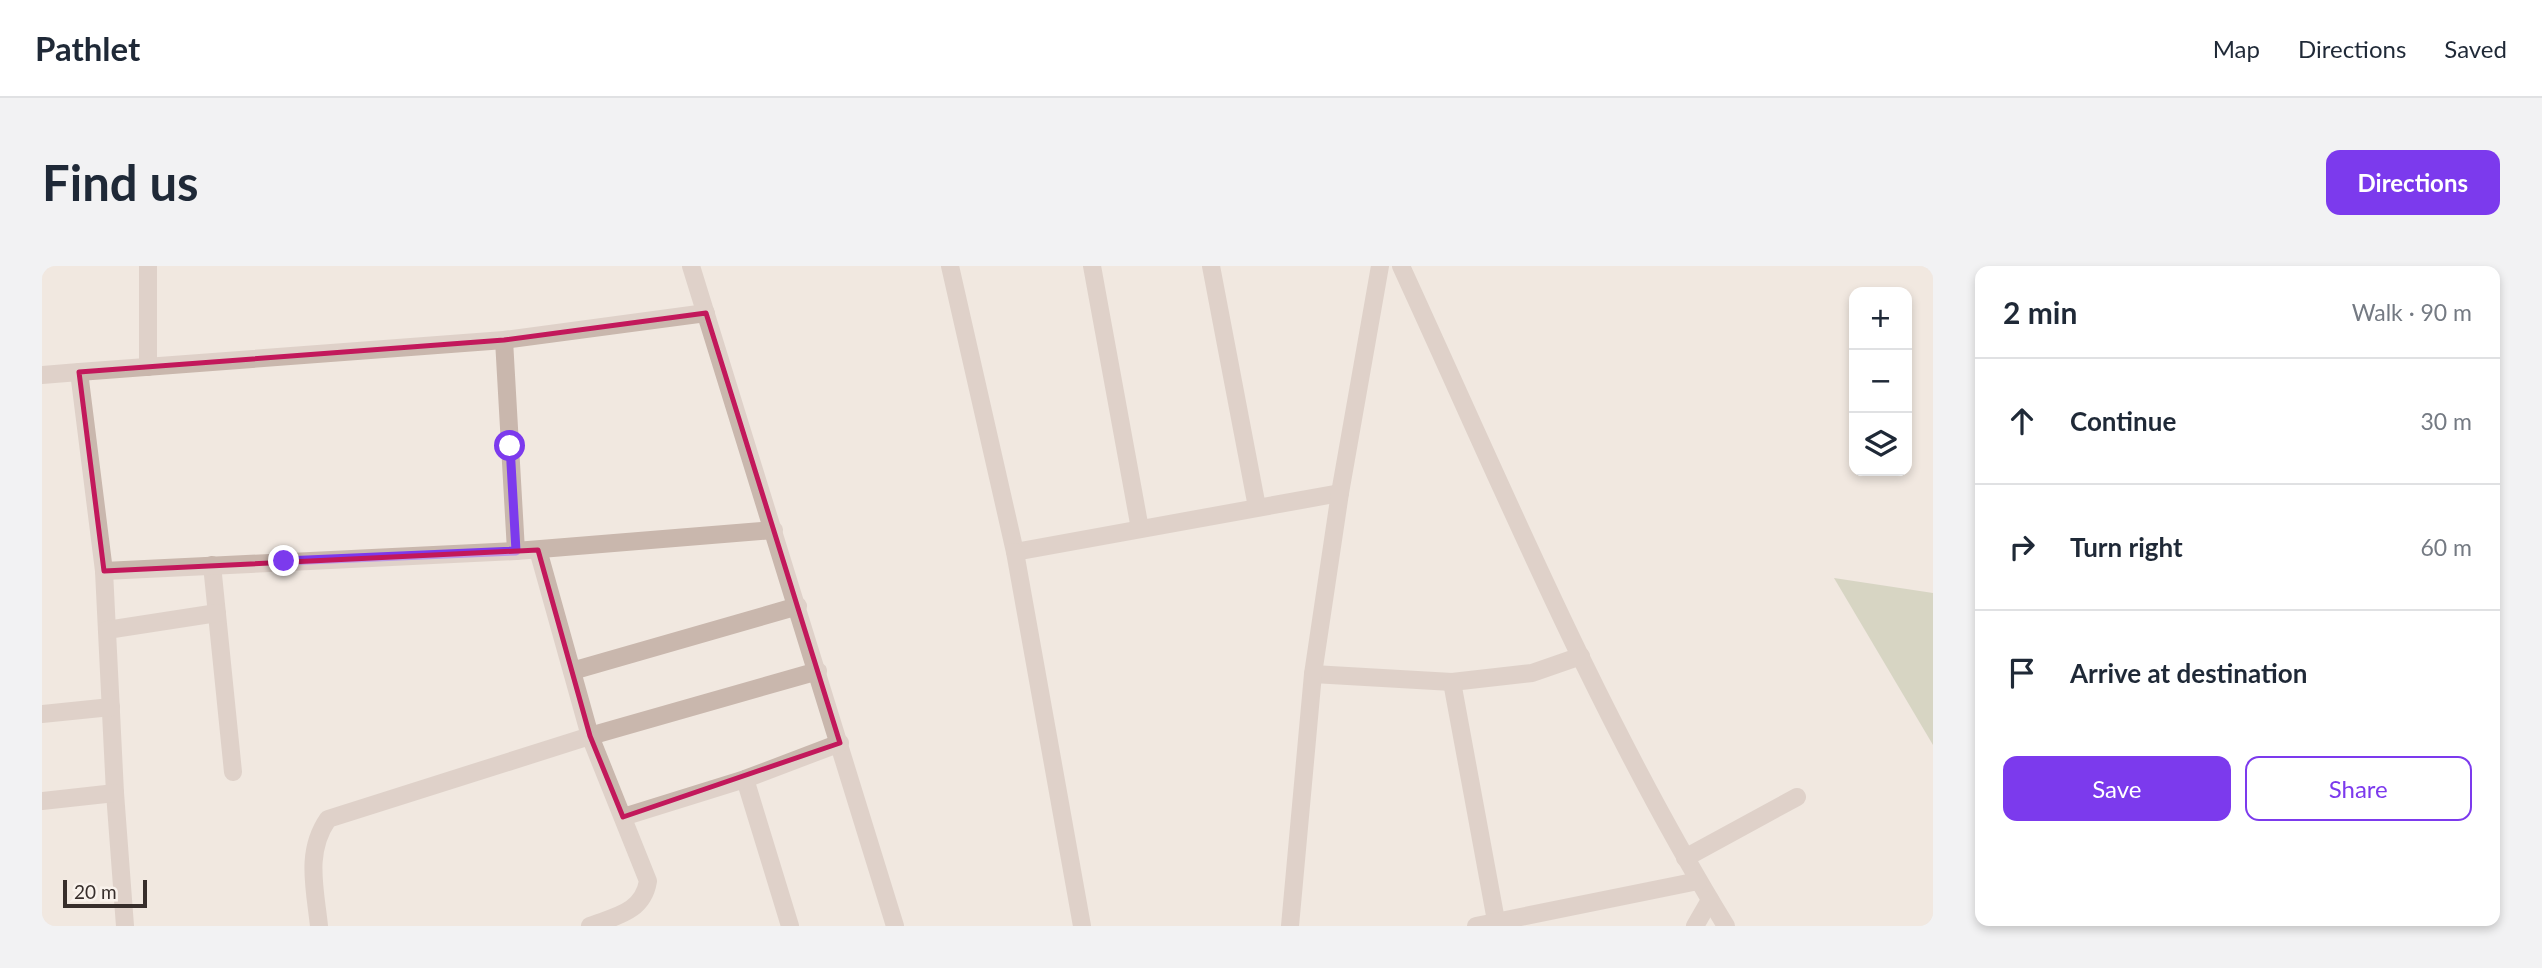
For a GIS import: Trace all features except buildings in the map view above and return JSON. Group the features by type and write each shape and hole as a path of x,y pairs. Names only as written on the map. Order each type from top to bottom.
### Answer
{"street":[{"path":"148,266 148,367"},
{"path":"691,266 895,926"},
{"path":"950,266 1015,552 1082,926"},
{"path":"1092,266 1140,529"},
{"path":"1211,266 1256,507"},
{"path":"1290,926 1313,674 1340,493 1380,266"},
{"path":"1401,266 1581,656 1685,858 1726,926"},
{"path":"42,375 504,340 706,313"},
{"path":"504,340 516,551"},
{"path":"79,372 104,571 115,793 125,926"},
{"path":"1015,552 1340,493"},
{"path":"104,571 538,550 774,530"},
{"path":"538,550 590,736 648,881 646,893 636,907 619,920 590,926"},
{"path":"212,565 233,772"},
{"path":"572,671 798,606"},
{"path":"107,631 217,613"},
{"path":"1313,674 1452,682 1532,673 1581,656"},
{"path":"319,926 312,858 317,834 328,819 590,736 818,671"},
{"path":"1452,682 1497,924"},
{"path":"42,714 111,707"},
{"path":"623,817 745,779 840,743"},
{"path":"745,779 790,926"},
{"path":"42,801 115,793"},
{"path":"1685,858 1797,797"},
{"path":"1476,926 1497,924 1699,881"},
{"path":"1695,926 1710,900"}],"highlighted area":[{"path":"706,313 840,743 623,817 590,736 538,550 104,571 79,372 504,340"}],"green space":[{"path":"1834,578 1933,593 1933,745"}],"route":[{"path":"284,561 516,551 510,446"}]}
